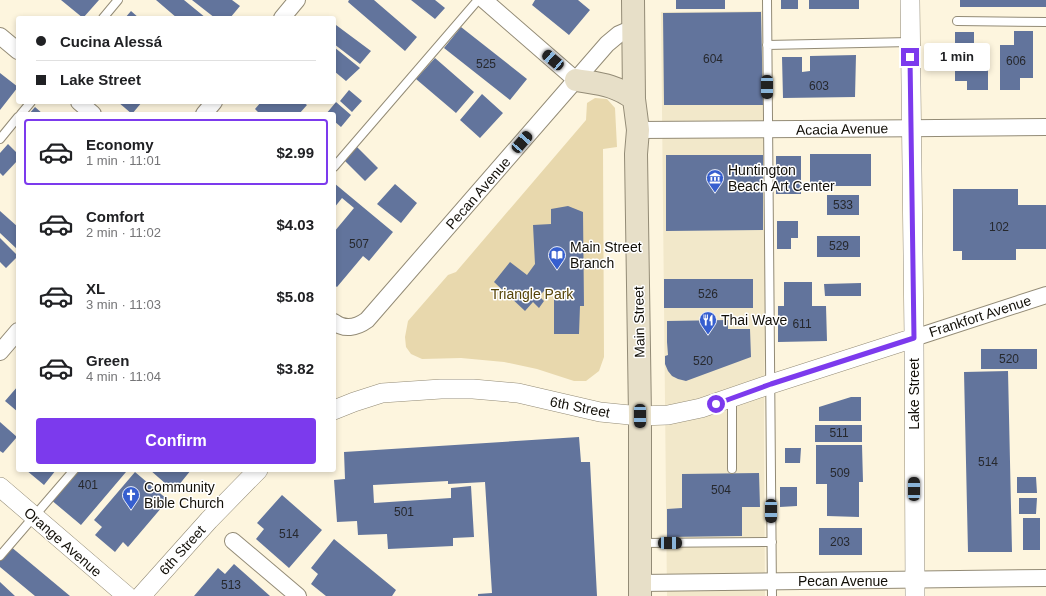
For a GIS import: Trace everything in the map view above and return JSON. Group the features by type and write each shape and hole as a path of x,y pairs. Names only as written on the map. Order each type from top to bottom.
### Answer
{"main road":[{"name":"Main Street","path":"633,0 634,98 638,130 636,154 640,416 640,590"},
{"path":"576,80 610,86 624,91 634,98"}],"street":[{"path":"284,16 297,0"},
{"path":"484,0 576,80"},
{"name":"Lake Street","path":"910,0 915,588"},
{"name":"Pecan Avenue","path":"336,323 340,326 348,327 358,326 367,320 607,44 619,34 633,28"},
{"path":"0,36 16,49"},
{"path":"81,104 91,112"},
{"path":"206,112 212,104"},
{"name":"Acacia Avenue","path":"638,130 1046,127"},
{"name":"Frankfort Avenue","path":"914,338 1046,295"},
{"path":"0,352 16,333"},
{"name":"6th Street","path":"336,409 382,393 441,389 473,389 518,393 600,412 640,416 668,414 702,408 914,338"},
{"name":"6th Street","path":"141,596 209,520 256,472"},
{"name":"Orange Avenue","path":"0,487 127,596"},
{"path":"233,541 298,596"},
{"name":"Pecan Avenue","path":"640,590 915,588 1046,578"}],"lane":[{"path":"104,16 118,0"},
{"path":"336,165 478,0"},
{"path":"767,0 772,589"},
{"path":"957,21 1046,22"},
{"path":"767,44 910,42"},
{"path":"23,112 29,104"},
{"path":"0,139 16,119"},
{"path":"732,398 732,470"},
{"path":"0,556 72,472"},
{"path":"640,543 772,542"}],"shaded area":[{"path":"769,11 764,421 765,596 667,596 661,12"}],"green space":[{"name":"Triangle Park","path":"595,98 607,99 615,108 617,147 603,149 604,357 599,371 586,381 574,381 537,369 504,362 461,358 422,359 411,354 406,347 405,337 408,321 448,275 456,272 586,120 587,103"}],"building":[{"path":"61,0 99,0 85,16 81,16"},
{"path":"156,0 184,0 204,16 175,16"},
{"path":"192,0 232,0 240,6 232,16 212,16"},
{"path":"349,0 374,0 417,37 405,51 348,2"},
{"path":"411,0 435,0 445,8 435,19"},
{"path":"535,0 578,0 590,10 569,35 532,5"},
{"path":"676,0 725,0 725,9 676,9"},
{"path":"781,0 798,0 798,9 781,9"},
{"path":"809,0 859,0 859,9 809,9"},
{"path":"960,0 1046,0 1046,7 960,7"},
{"path":"131,11 137,16 127,16"},
{"path":"761,12 763,105 664,105 663,13"},
{"path":"336,25 371,51 360,64 336,46"},
{"path":"461,27 527,79 510,100 444,48"},
{"path":"1014,31 1033,31 1033,78 1020,78 1020,90 1000,90 1000,45 1014,45"},
{"path":"955,32 974,32 974,45 988,45 988,90 967,90 967,81 955,81"},
{"path":"336,49 360,68 346,81 336,73"},
{"path":"856,55 855,97 783,98 782,57 802,57 802,72 810,71 810,56"},
{"path":"435,58 474,92 456,113 416,79"},
{"path":"0,73 16,85 16,90 0,110"},
{"path":"349,90 362,101 352,112 340,101"},
{"path":"482,94 503,113 480,138 460,120"},
{"path":"336,102 351,115 341,127 336,123 336,112 328,112 336,104"},
{"path":"120,104 140,104 134,112 130,112"},
{"path":"259,104 307,105 301,112 258,112 255,109"},
{"path":"35,107 41,112 31,112"},
{"path":"8,144 16,152 16,162 3,176 0,173 0,153"},
{"path":"357,147 378,168 365,181 344,160"},
{"path":"810,154 871,154 871,186 810,186"},
{"name":"Huntington Beach Art Center","path":"666,155 763,155 763,230 666,231"},
{"path":"776,156 801,156 801,194 776,194"},
{"path":"395,184 417,203 401,223 377,204"},
{"path":"336,185 393,232 369,261 363,256 337,287 336,230 354,208 342,198 336,206"},
{"path":"953,189 1018,189 1018,205 1046,205 1046,249 1016,249 1016,260 962,260 962,251 953,251"},
{"path":"827,195 859,195 859,215 827,215"},
{"name":"Main Street Branch","path":"568,206 583,212 584,306 580,306 579,334 554,334 554,293 544,291 539,296 544,301 539,308 533,302 525,311 494,282 510,262 527,275 535,264 533,225 551,224 551,209"},
{"path":"0,211 16,225 16,248 0,233"},
{"path":"777,221 798,221 798,238 791,238 791,249 777,249"},
{"path":"817,236 860,236 860,257 817,257"},
{"path":"0,238 16,254 16,258 6,268 0,262"},
{"path":"664,279 753,279 753,308 664,308"},
{"path":"784,282 812,282 812,306 826,306 827,341 778,342 778,306 784,306"},
{"path":"861,283 861,296 825,296 824,284"},
{"path":"728,320 728,329 750,329 751,357 686,381 672,376 668,371 665,364 665,356 668,355 667,321"},
{"path":"981,349 1037,349 1037,369 981,369"},
{"path":"1008,371 1012,552 968,552 964,372"},
{"path":"16,388 16,410 5,401"},
{"path":"851,397 861,397 861,421 819,421 819,407"},
{"path":"0,422 16,436 16,438 3,453 0,451"},
{"path":"815,425 862,425 862,442 815,442"},
{"path":"579,437 581,462 590,462 597,596 478,596 478,594 492,593 485,482 448,484 448,481 373,485 374,503 451,498 451,488 471,486 474,537 453,538 453,546 388,549 387,534 358,535 357,521 337,522 334,480 345,479 344,452"},
{"path":"816,445 862,445 863,482 859,482 859,517 827,516 827,484 816,484"},
{"path":"785,448 801,448 800,463 785,463"},
{"path":"28,472 54,472 44,485"},
{"path":"72,472 126,472 81,525 50,499"},
{"name":"Community Bible Church","path":"135,472 168,500 128,547 123,542 115,552 95,535 102,527 94,520"},
{"path":"152,472 189,472 174,491"},
{"path":"759,473 760,507 742,507 742,536 667,537 667,509 682,508 682,474"},
{"path":"1017,477 1036,477 1037,493 1017,493"},
{"path":"780,487 797,487 797,506 780,507"},
{"path":"282,495 322,530 289,568 256,539 264,529 257,523"},
{"path":"1019,498 1037,498 1036,514 1019,514"},
{"path":"1023,518 1040,518 1040,550 1023,550"},
{"path":"819,528 862,528 862,555 819,555"},
{"path":"334,539 396,590 392,596 326,596 311,584 318,574 311,568"},
{"path":"10,546 70,596 35,596 0,567 0,559"},
{"path":"234,564 270,596 194,596 218,568 225,574"},
{"path":"0,582 15,596 0,596"}],"place":[{"name":"Huntington Beach Art Center","path":"715,193"},
{"name":"Main Street Branch","path":"557,270"},
{"name":"Thai Wave","path":"708,335"},
{"name":"Community Bible Church","path":"131,510"}],"route":[{"path":"716,404 771,384 914,338 910,57"}]}
